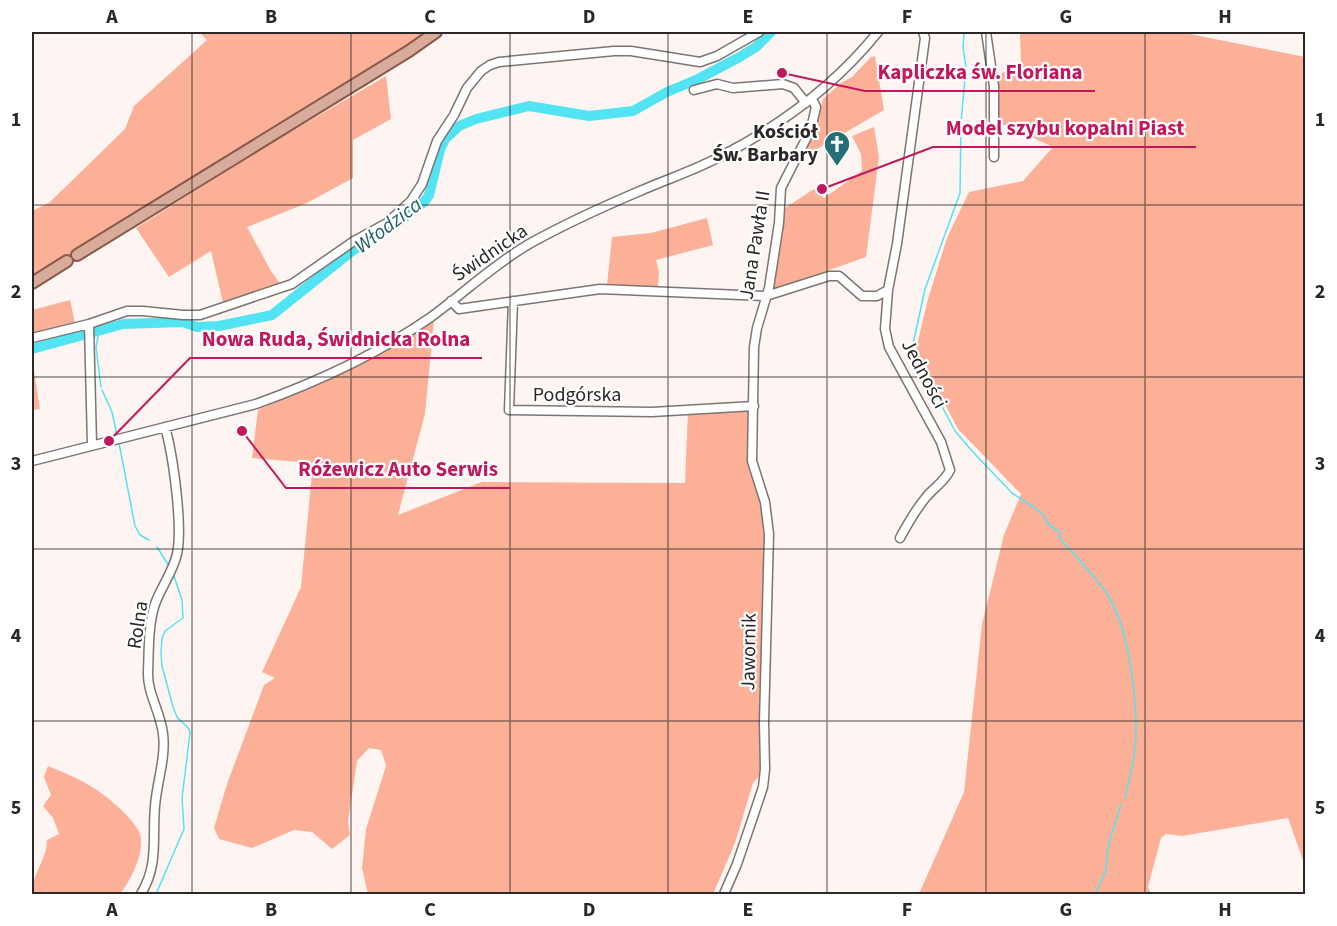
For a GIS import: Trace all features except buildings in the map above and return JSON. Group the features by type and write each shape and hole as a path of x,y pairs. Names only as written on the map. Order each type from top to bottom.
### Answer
{"main road":[{"path":"77,255 409,51 436,32"},
{"path":"32,283 67,261"}],"street":[{"path":"32,338 89,326 135,310 200,315 283,288 300,279 354,241 387,223 411,201 422,184 437,141 454,115 467,88 481,71 490,65 499,62 614,51 631,51 700,62 717,56 759,32"},
{"name":"Świdnicka","path":"32,460 256,404 290,392 389,342 431,317 501,261 531,243 609,204 722,156 756,137 809,101 853,61 878,32"},
{"name":"Jedności","path":"900,538 913,515 950,470 941,442 889,347 885,319 920,79 925,38 923,32"},
{"path":"986,32 994,86 994,157"},
{"path":"694,90 717,84 733,88 783,84 794,88 809,101"},
{"name":"Jana Pawła II","path":"754,406 754,347 769,288 779,223 781,188 811,129 816,108 809,101"},
{"path":"451,301 459,309 600,289 766,296 829,276 839,276 862,296 877,296 888,290"},
{"name":"Podgórska","path":"513,301 509,410 652,412 754,406"},
{"path":"89,326 92,445"},
{"name":"Jawornik","path":"724,894 737,864 763,787 765,769 769,534 765,502 752,461 754,406"},
{"name":"Rolna","path":"141,894 149,880 154,858 155,806 164,746 162,728 148,676 152,618 178,545 171,447 165,427"}],"shaded area":[{"path":"199,32 436,32 409,51 313,104 77,255 67,261 62,258 32,277 32,211 50,202 125,129 134,106 207,40"},
{"path":"1020,32 1180,32 1305,57 1305,866 1288,818 1182,836 1166,834 1161,838 1148,887 1151,894 919,894 964,792 982,624 1004,535 1021,494 958,429 916,349 928,299 947,238 969,192 1023,181 1053,147 993,120 994,78 1021,62"},
{"path":"875,56 884,110 800,159 815,131 823,99"},
{"path":"386,76 391,119 353,140 353,178 307,203 247,227 283,288 224,307 211,251 169,277 136,228 270,144"},
{"path":"874,127 879,157 866,257 773,290 785,208 814,189 824,198 862,171 861,154 852,136"},
{"path":"707,218 713,245 656,260 659,272 658,287 607,285 612,237 651,233"},
{"path":"70,300 75,323 32,334 32,310"},
{"path":"434,320 425,414 398,515 482,482 685,483 688,410 754,406 752,461 767,515 765,769 753,783 735,843 713,894 368,894 362,868 366,829 386,766 381,750 369,748 357,761 348,822 350,835 332,849 312,832 294,830 252,848 219,839 214,828 227,784 264,685 275,678 262,672 301,587 313,463 252,458 258,410 347,370"},
{"path":"32,358 40,409 32,410"},
{"path":"48,766 82,781 112,801 138,830 141,836 141,850 131,877 120,894 32,894 32,887 45,854 47,840 59,834 53,818 43,806 51,795 44,777"}],"waterway":[{"name":"Włodzica","path":"32,349 123,324 183,322 197,327 219,326 272,315 352,251 399,222 425,201 429,195 440,150 445,139 459,126 476,119 529,106 589,116 633,111 738,58 756,47 771,32"},
{"path":"964,32 963,48 966,67 961,122 960,193 925,289 912,349 955,431 1012,493 1034,507 1049,525 1060,532 1059,537 1099,582 1109,597 1128,650 1136,713 1135,749 1125,798"},
{"path":"99,332 96,347 101,387"},
{"path":"102,390 112,412 117,435"},
{"path":"119,443 135,526 140,535 149,540"},
{"path":"157,547 169,566"},
{"path":"156,894 184,829 182,798 190,733 177,717 162,666 162,638 165,631 183,618 182,600 174,576"},
{"path":"1095,894 1106,870 1108,846 1121,804"}],"place":[{"name":"Kapliczka św. Floriana","path":"782,73"},
{"name":"Kościół Św. Barbary","path":"837,167"},
{"name":"Model szybu kopalni Piast","path":"822,189"},
{"name":"Różewicz Auto Serwis","path":"242,431"},
{"name":"Nowa Ruda, Świdnicka Rolna","path":"109,441"}]}
